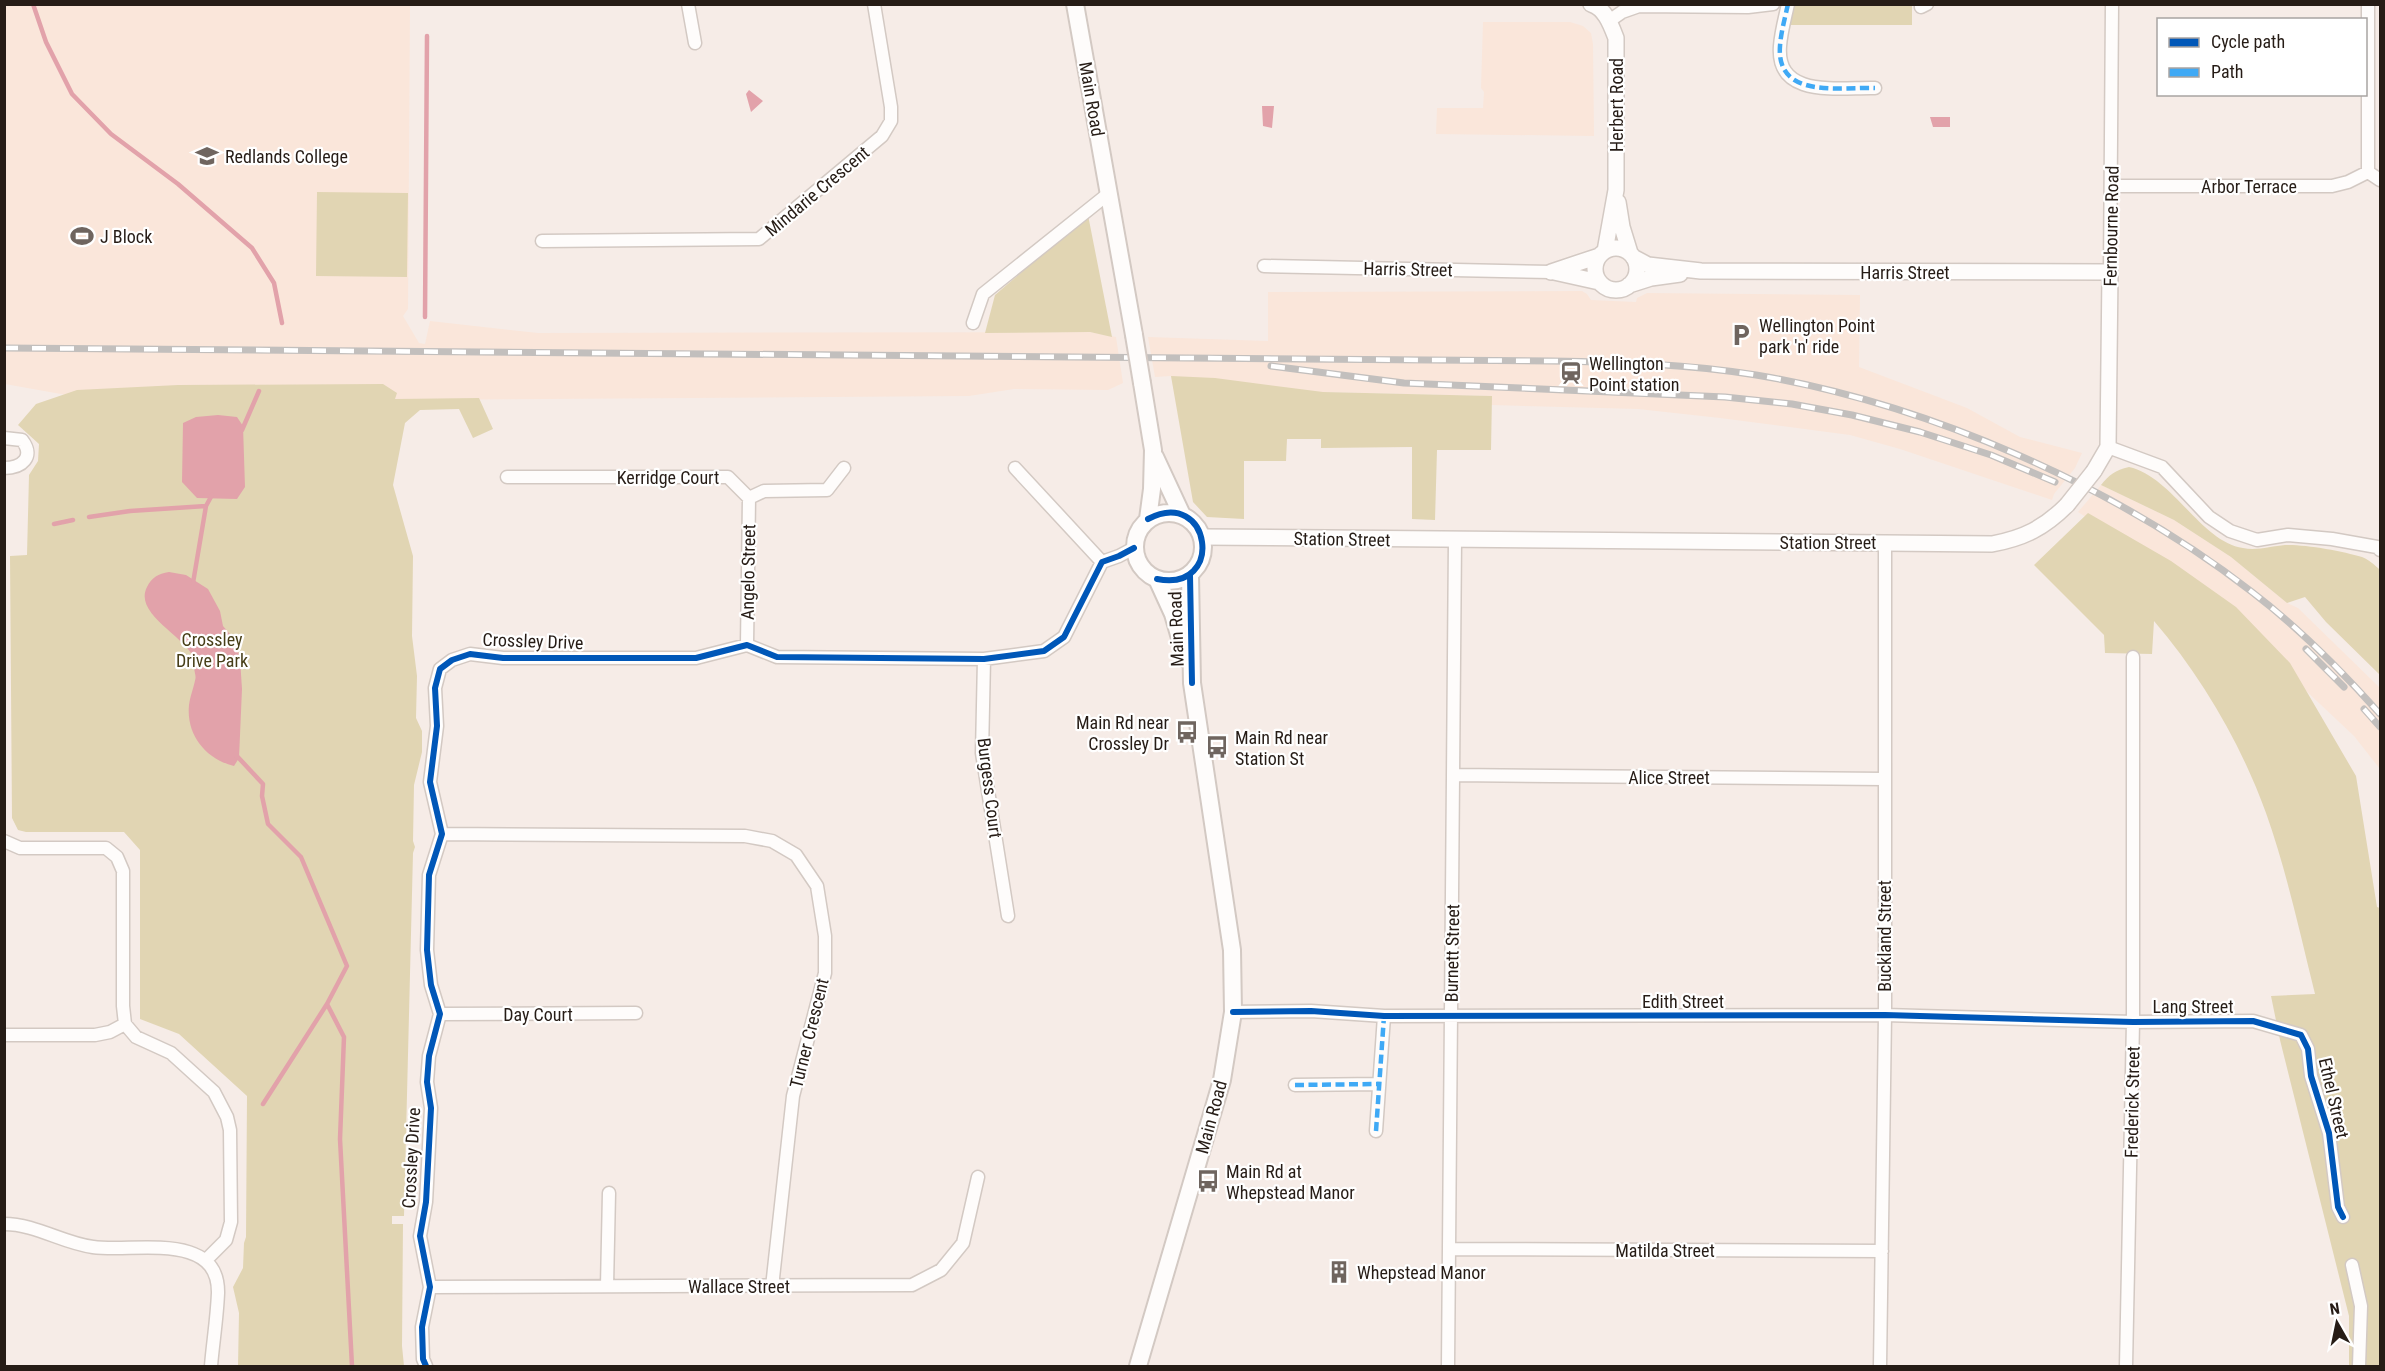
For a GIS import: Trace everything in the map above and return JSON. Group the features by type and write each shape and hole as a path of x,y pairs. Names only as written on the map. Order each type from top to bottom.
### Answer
{"main road":[{"name":"Main Road","path":"1075,4 1153,450 1152,489 1148,519 1141,527 1134,548 1141,567 1157,579 1179,580 1190,574 1202,558 1204,547 1198,527 1182,514 1153,450"},
{"path":"1148,519 1170,512 1182,514"},
{"name":"Main Road","path":"1190,574 1192,683"},
{"name":"Main Road","path":"1138,1366 1222,1080 1233,1011 1232,950 1192,683 1173,614 1157,579"}],"street":[{"path":"688,4 695,43"},
{"name":"Mindarie Crescent","path":"542,241 759,239 882,136 891,121 891,107 874,4"},
{"path":"1591,4 1596,6 1609,21 1622,12 1639,6 1748,8 1773,4"},
{"path":"1788,4 1780,47 1782,66 1793,81 1805,86 1875,88"},
{"name":"Fernbourne Road","path":"2108,447 2112,4"},
{"path":"2368,4 2368,172 2380,180"},
{"name":"Herbert Road","path":"1609,21 1616,38 1616,190 1622,227 1632,255"},
{"name":"Arbor Terrace","path":"2112,186 2332,186 2349,182 2368,172"},
{"name":"Herbert Road","path":"1602,254 1616,190"},
{"path":"974,323 982,294 1108,194"},
{"path":"1617,248 1632,255 1637,271 1629,285 1613,290 1599,282 1595,270 1602,254 1617,248"},
{"name":"Harris Street","path":"1551,272 1602,254"},
{"name":"Harris Street","path":"1632,255 1648,265 1701,271 2110,272"},
{"name":"Harris Street","path":"1264,266 1551,272 1599,282"},
{"name":"Harris Street","path":"1629,285 1651,278 1701,271"},
{"path":"4,438 22,440 27,452 27,458 23,463 16,467 4,468"},
{"path":"2108,447 2162,467 2209,517 2230,531 2257,540 2288,535 2377,547 2380,550"},
{"name":"Station Street","path":"1202,537 1992,544 2017,539 2050,522 2094,471 2108,447"},
{"path":"749,498 764,491 827,490 844,468"},
{"path":"1015,468 1102,562"},
{"name":"Kerridge Court","path":"507,477 728,477 749,498"},
{"name":"Angelo Street","path":"747,645 749,498"},
{"name":"Burnett Street","path":"1448,1366 1455,540"},
{"name":"Buckland Street","path":"1880,1366 1885,1015 1886,542"},
{"path":"747,645 777,657 984,659 1044,651 1064,637 1102,562 1134,548"},
{"name":"Crossley Drive","path":"442,834 430,782 437,726 435,688 440,669 452,660 470,654 503,658 696,658 747,645"},
{"name":"Frederick Street","path":"2126,1366 2133,1022 2133,657"},
{"name":"Burgess Court","path":"984,659 982,753 1008,916"},
{"name":"Alice Street","path":"1454,775 1884,779"},
{"path":"440,1014 431,985 427,950 429,874 442,834"},
{"name":"Turner Crescent","path":"442,834 745,836 772,841 796,855 817,886 825,936 825,973 793,1096 772,1287"},
{"path":"4,840 20,848 106,848 117,857 123,871 125,1024 136,1037 171,1053 214,1092 227,1117 230,1130 231,1222 226,1240 206,1260"},
{"name":"Edith Street","path":"1233,1011 1311,1011 1384,1017 1885,1015 2133,1022"},
{"name":"Day Court","path":"440,1014 636,1013"},
{"name":"Crossley Drive","path":"426,1366 423,1359 422,1328 430,1287 420,1236 426,1202 431,1108 427,1082 429,1056 440,1014"},
{"path":"1376,1131 1384,1017"},
{"name":"Lang Street","path":"2133,1022 2253,1021"},
{"name":"Ethel Street","path":"2253,1021 2301,1035 2308,1049 2311,1076 2329,1133 2338,1207 2343,1217"},
{"path":"4,1035 95,1035 110,1032 125,1024"},
{"path":"1295,1085 1379,1084"},
{"name":"Wallace Street","path":"430,1287 912,1285 941,1270 963,1244 978,1177"},
{"path":"607,1286 609,1193"},
{"path":"4,1224 38,1230 74,1244 94,1248 177,1249 195,1253 206,1260 216,1278 218,1292 212,1366"},
{"name":"Matilda Street","path":"1449,1249 1882,1251"},
{"path":"2352,1264 2361,1306 2359,1366"}],"shaded area":[{"name":"Redlands College","path":"5,4 410,5 408,309 403,316 419,343 425,344 430,321 538,333 1090,332 1116,337 1123,383 1108,390 1014,389 969,396 278,401 72,396 5,384"},
{"path":"1483,22 1570,22 1583,26 1591,33 1594,136 1436,134 1437,108 1483,108 1484,92 1481,88"},
{"path":"749,90 763,101 751,112 746,94"},
{"path":"1262,106 1274,106 1272,128 1263,126"},
{"path":"1930,117 1950,117 1950,127 1933,127"},
{"path":"1582,291 1591,300 1636,302 1637,298 1647,293 1860,295 1859,367 1967,408 2020,437 2082,453 2075,468 2054,494 2052,500 1900,449 1850,435 1720,418 1638,409 1491,405 1491,396 1323,392 1176,400 1171,376 1155,377 1148,337 1268,341 1268,292"},
{"path":"218,415 237,417 243,426 245,487 237,499 197,498 182,482 183,423 196,417"},
{"path":"2101,485 2174,520 2231,557 2287,603 2298,608 2380,688 2380,769 2354,736 2232,621 2176,577 2078,512"},
{"path":"169,572 186,575 208,589 220,611 223,626 235,640 240,659 242,689 239,758 234,766 224,763 207,752 195,736 189,716 189,705 195,682 195,660 182,642 162,625 147,606 145,597 147,587 156,576"}],"green space":[{"path":"1787,5 1912,5 1912,25 1787,25"},
{"path":"317,192 408,193 407,277 316,276"},
{"path":"1088,215 1112,337 1090,332 985,333 995,295"},
{"path":"1171,376 1215,378 1323,392 1492,396 1491,450 1437,450 1435,520 1412,519 1412,447 1321,448 1321,439 1287,439 1286,461 1244,461 1244,519 1207,517 1193,502"},
{"name":"Crossley Drive Park","path":"383,384 397,393 395,399 479,398 493,429 473,438 459,409 420,410 405,423 393,485 413,556 412,636 417,676 416,718 422,731 422,752 414,785 413,841 415,847 413,853 404,1216 392,1216 392,1224 403,1224 402,1346 404,1366 238,1366 239,1313 233,1287 243,1268 246,1237 247,1096 179,1034 140,1019 140,850 124,832 26,832 18,830 12,818 10,556 27,555 29,475 38,461 39,444 18,425 36,404 77,390 178,385"},
{"path":"2129,467 2145,473 2159,483 2200,522 2228,543 2248,549 2293,545 2334,550 2364,558 2374,564 2380,570 2380,675 2326,622 2305,597 2287,603 2231,557 2174,520 2101,485 2113,473"},
{"path":"2088,513 2171,561 2236,607 2290,663 2356,776 2377,907 2380,908 2380,1366 2349,1366 2349,1316 2271,996 2315,994 2274,835 2245,762 2219,712 2172,642 2154,621 2152,654 2105,653 2104,635 2034,565"}],"waterway":[{"path":"33,4 46,42 72,94 111,134 178,184 252,248 274,283 282,323"},
{"path":"425,317 427,36"},
{"path":"242,430 259,391"},
{"path":"193,583 206,506 212,495"},
{"path":"89,517 130,511 206,506"},
{"path":"54,524 73,520"},
{"path":"194,656 198,677"},
{"path":"235,754 263,784 262,796 268,824 301,857 347,966 327,1004 263,1104"},
{"path":"327,1004 344,1037 340,1139 352,1366"}],"railway":[{"path":"4,348 1551,361 1654,364 1756,375 1820,388 1886,406 1951,428 2016,454 2080,484 2141,517 2199,553 2286,620 2319,650 2380,714"},
{"path":"1271,366 1404,383 1725,397 1792,404 1852,415 1920,432 1991,455 2055,482"},
{"path":"2306,649 2344,687"},
{"path":"2364,709 2380,727"}],"marked path":[{"path":"1788,4 1780,46 1781,63 1788,75 1799,82 1813,86 1875,88"},
{"path":"1376,1131 1384,1016"},
{"path":"1295,1085 1379,1084"}],"cycle path":[{"path":"1148,519 1169,513 1186,516 1197,527 1202,542 1201,557 1194,571 1179,579 1157,579"},
{"path":"426,1366 423,1359 422,1327 430,1287 420,1236 426,1202 431,1108 427,1082 429,1056 440,1014 431,985 427,950 429,875 442,834 430,782 437,726 435,688 440,669 452,660 470,654 503,658 696,658 747,645 777,657 984,659 1044,651 1064,637 1102,562 1134,548"},
{"path":"1190,575 1192,683"},
{"path":"1233,1012 1311,1011 1384,1016 1885,1015 2133,1022 2253,1021 2301,1035 2308,1049 2311,1076 2329,1133 2338,1207 2343,1217"}],"place":[{"name":"Redlands College","path":"207,156"},
{"name":"J Block","path":"82,236"},
{"name":"Wellington Point park 'n' ride","path":"1741,335"},
{"name":"Wellington Point station","path":"1571,373"},
{"name":"Main Rd near Crossley Dr","path":"1187,732"},
{"name":"Main Rd near Station St","path":"1217,747"},
{"name":"Main Rd at Whepstead Manor","path":"1208,1181"},
{"name":"Whepstead Manor","path":"1339,1272"}]}
